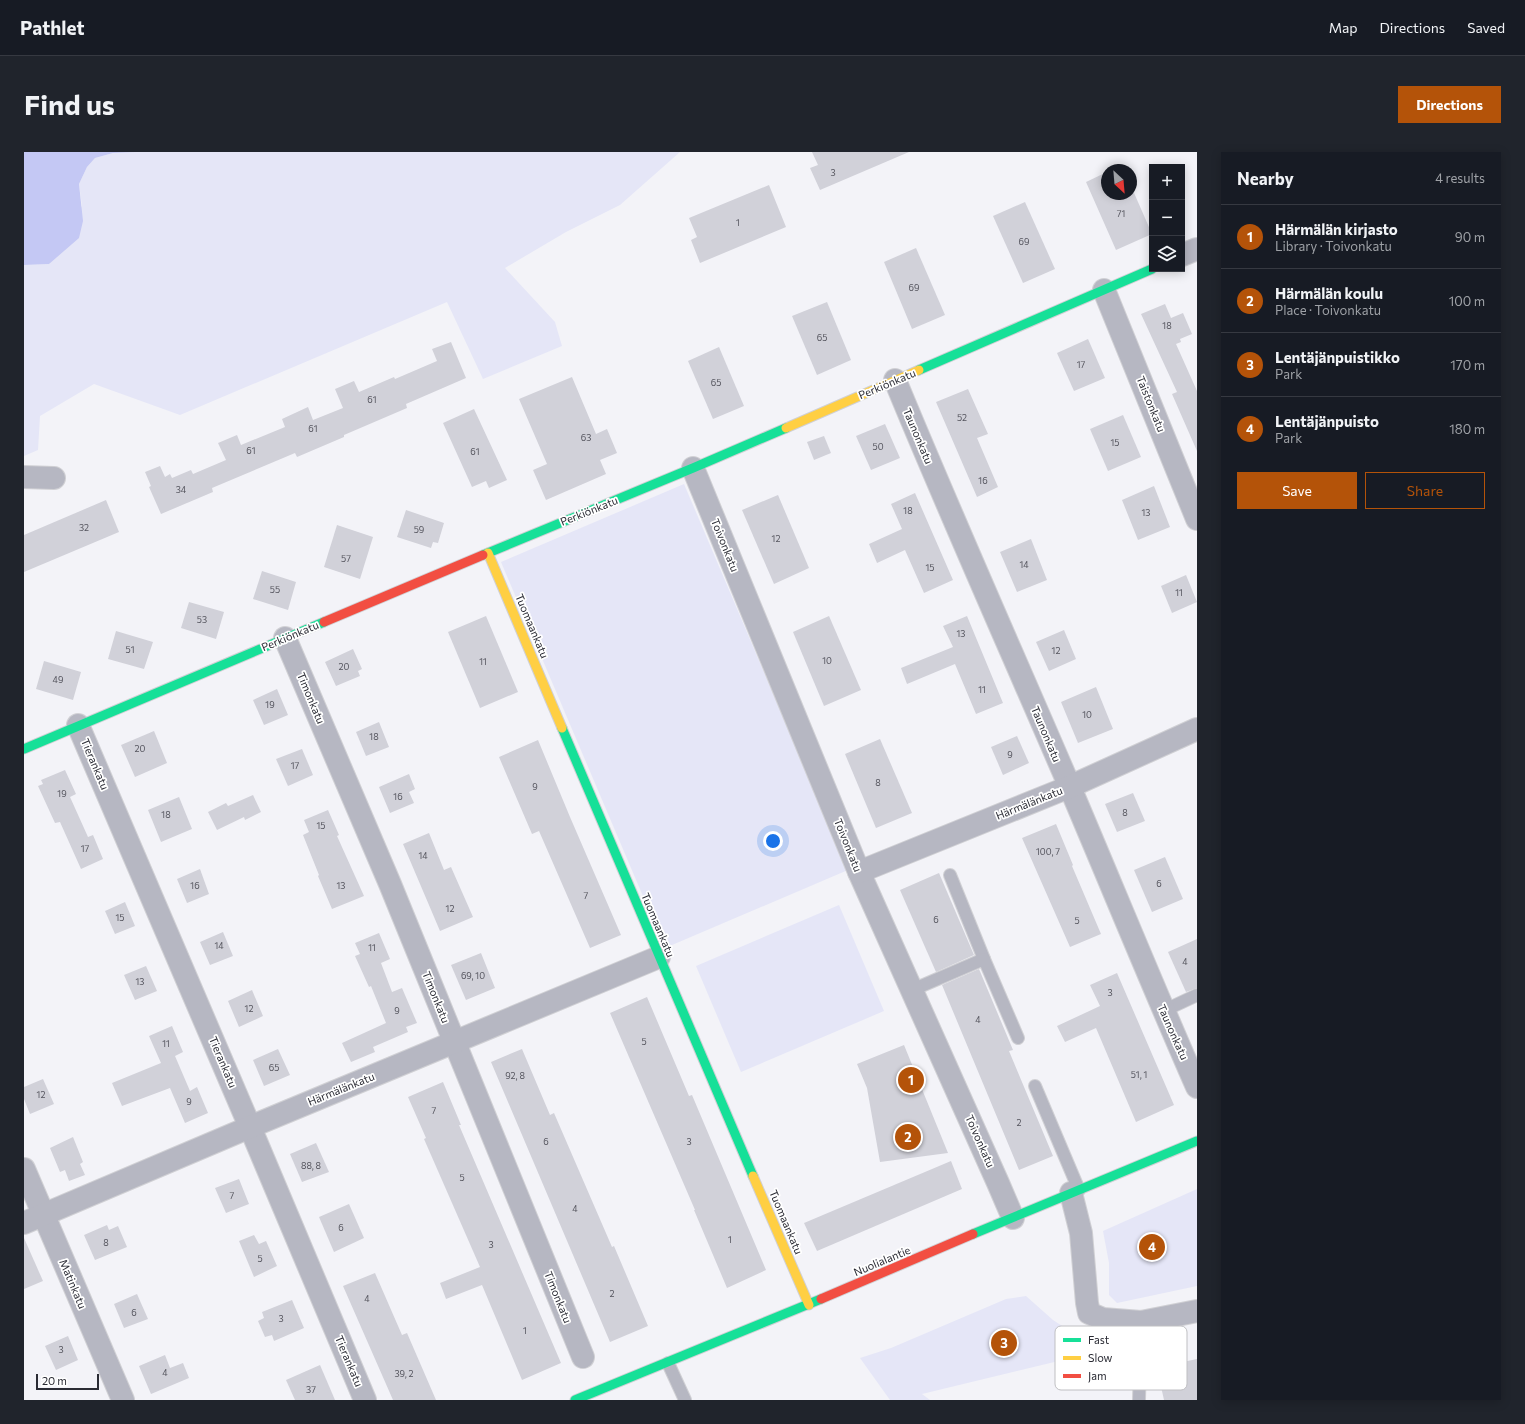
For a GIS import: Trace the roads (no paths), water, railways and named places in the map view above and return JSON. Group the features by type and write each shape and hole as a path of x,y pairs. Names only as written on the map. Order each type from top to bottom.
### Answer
{"street":[{"path":"1185,254 1197,249"},
{"name":"Perkiönkatu","path":"24,749 285,638 693,468 1149,270"},
{"name":"Taistonkatu","path":"1104,290 1197,519"},
{"name":"Taunonkatu","path":"895,380 1163,1011 1197,1087"},
{"name":"Toivonkatu","path":"693,468 859,872 1013,1218"},
{"path":"24,477 54,478"},
{"name":"Tuomaankatu","path":"488,553 659,957 809,1305"},
{"name":"Timonkatu","path":"285,638 390,884 583,1357"},
{"name":"Tierankatu","path":"78,725 365,1400"},
{"name":"Härmälänkatu","path":"859,872 1069,787 1197,729"},
{"name":"Härmälänkatu","path":"34,1219 250,1127 659,957"},
{"name":"Nuolialantie","path":"576,1400 809,1305 1075,1191 1197,1141"},
{"name":"Matinkatu","path":"24,1169 34,1219 123,1400"},
{"path":"1075,1191 1089,1313 1103,1319 1141,1322 1197,1311"}],"lane":[{"path":"950,875 1018,1038"},
{"path":"912,990 984,959"},
{"path":"1163,1011 1197,995"},
{"path":"1035,1086 1075,1191"},
{"path":"1141,1322 1141,1326"},
{"path":"668,1363 685,1400"},
{"path":"1139,1390 1139,1400"}],"water":[{"path":"24,152 136,152 113,153 95,158 87,167 79,184 83,221 79,238 49,264 24,265"}],"place":[{"name":"Härmälän kirjasto","path":"911,1080"},
{"name":"Härmälän koulu","path":"908,1137"},
{"name":"Lentäjänpuisto","path":"1152,1247"},
{"name":"Lentäjänpuistikko","path":"1004,1343"}]}
